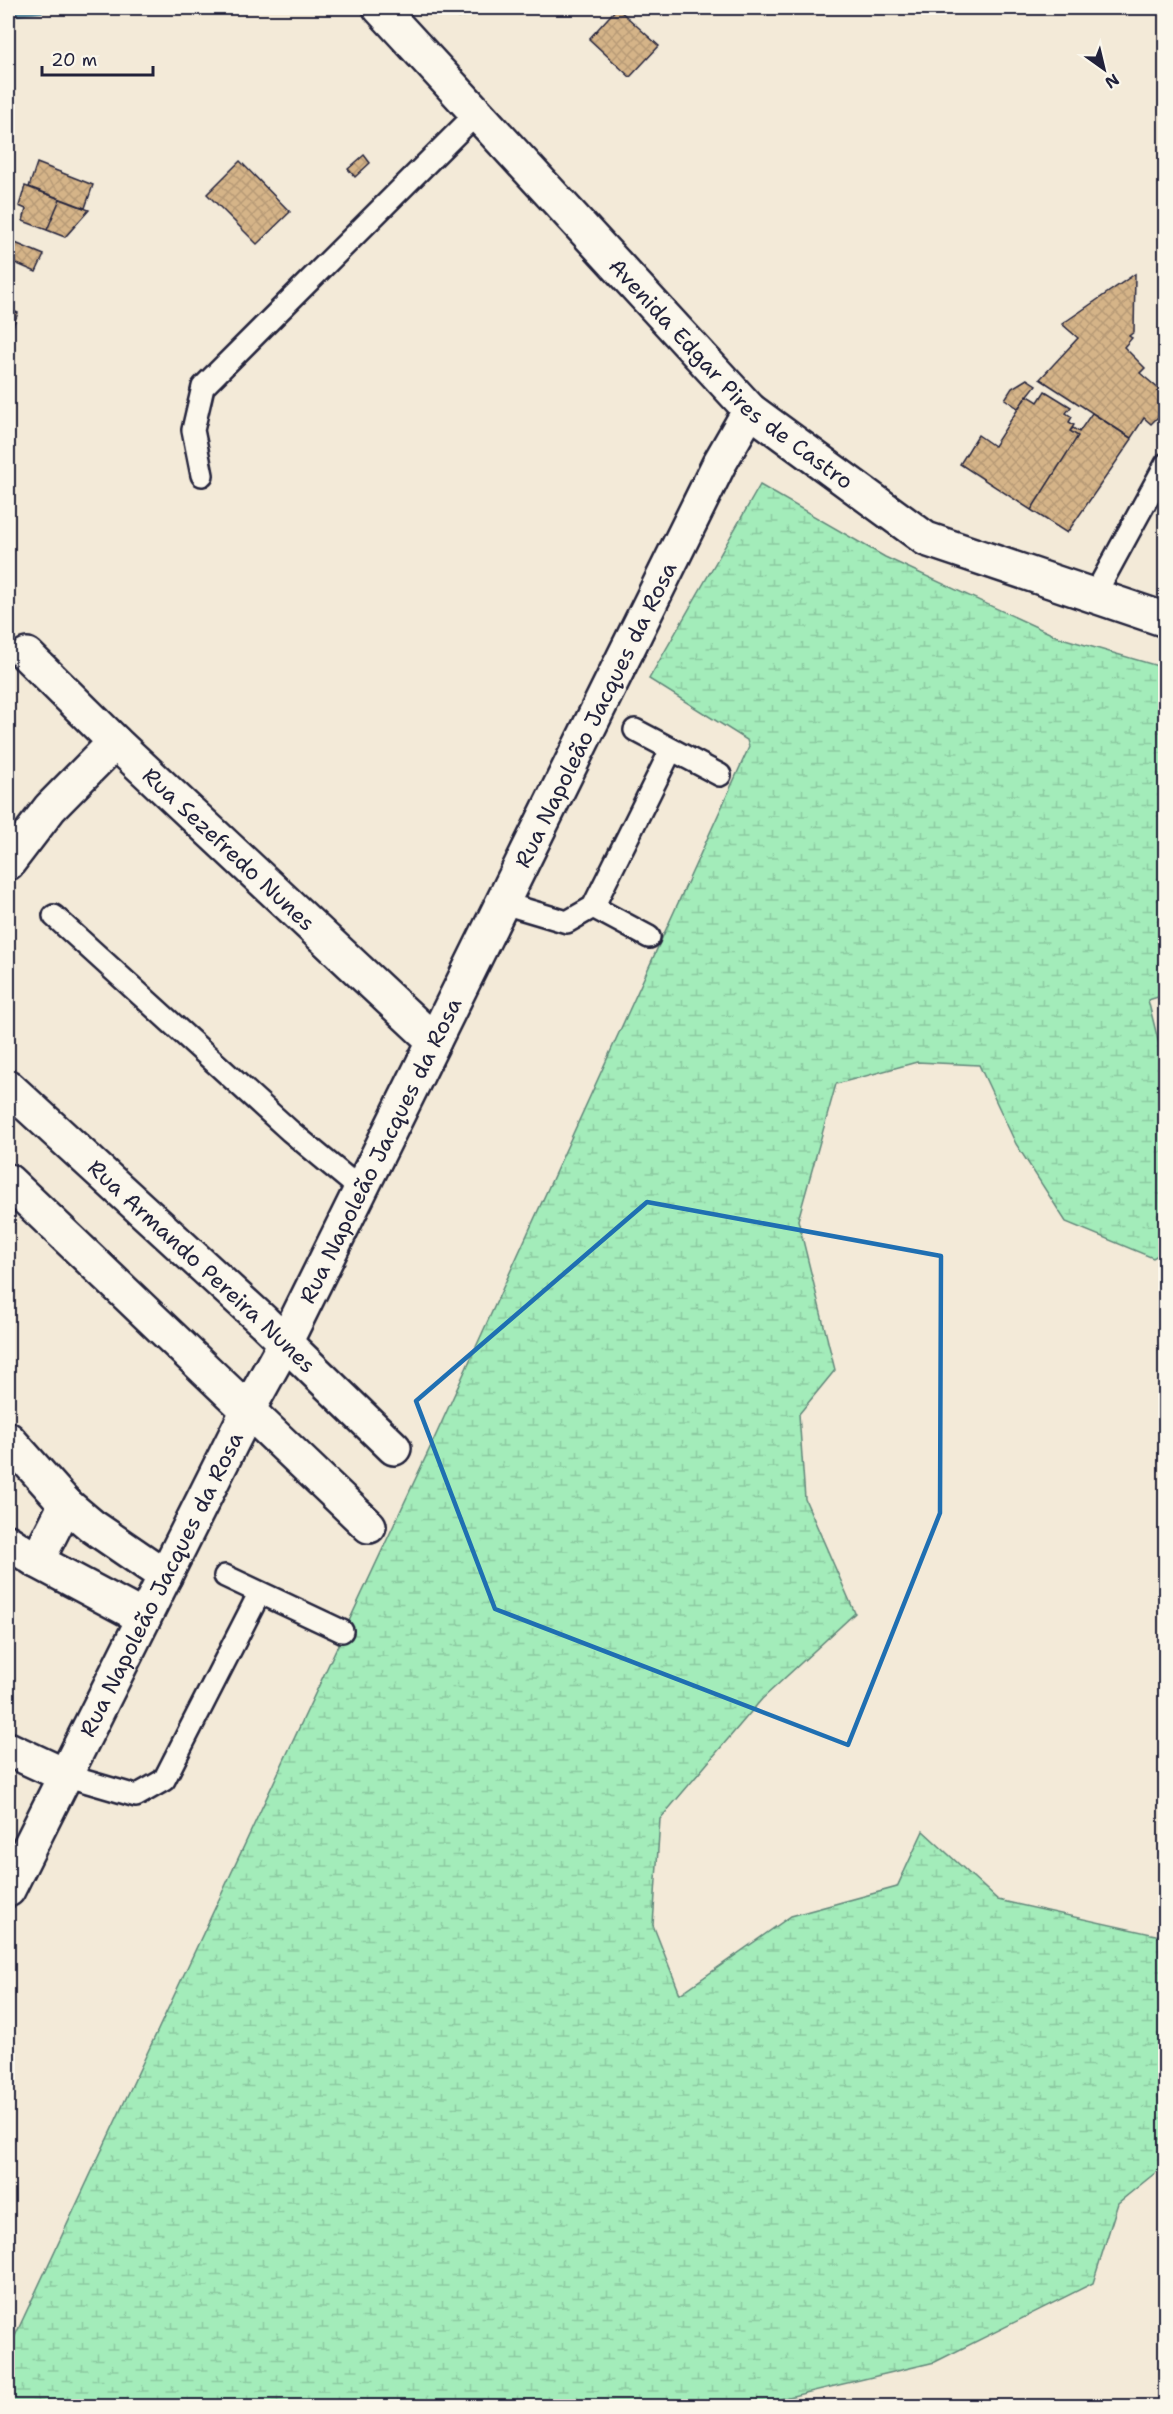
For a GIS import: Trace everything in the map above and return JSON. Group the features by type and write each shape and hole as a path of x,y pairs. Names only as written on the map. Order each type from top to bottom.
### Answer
{"street":[{"name":"Avenida Edgar Pires de Castro","path":"380,8 750,410 926,539 1166,620"},
{"name":"Rua Napoleão Jacques da Rosa","path":"8,1890 248,1410 285,1343 718,464 750,410"},
{"name":"Rua Sezefredo Nunes","path":"27,655 115,742 434,1041"},
{"path":"8,863 50,808 115,742"},
{"name":"Rua Armando Pereira Nunes","path":"8,1087 285,1343 394,1448"},
{"path":"8,1181 369,1526"},
{"path":"8,1439 66,1504 92,1526 165,1576"},
{"path":"37,1561 66,1504"},
{"path":"8,1542 37,1561 144,1618"},
{"path":"8,1749 64,1775"}],"lane":[{"path":"202,475 193,430 203,387 477,113"},
{"path":"1094,596 1166,464"},
{"path":"635,730 720,775"},
{"path":"503,903 567,922 592,907 670,750"},
{"path":"592,907 649,937"},
{"path":"54,916 290,1131 360,1189"},
{"path":"225,1576 259,1594 342,1631"},
{"path":"64,1775 136,1796 164,1780 259,1594"}],"highlighted area":[{"path":"647,1202 941,1256 940,1513 848,1745 495,1609 416,1401"}],"green space":[{"path":"449,8 492,8 459,18"},
{"path":"715,8 805,8 766,14"},
{"path":"760,485 885,557 1058,637 1165,668 1165,995 1148,1000 1165,1068 1165,1251 1153,1258 1066,1222 1016,1144 979,1065 917,1062 836,1084 798,1220 835,1370 799,1414 805,1499 855,1613 762,1699 660,1819 653,1925 680,1994 791,1916 897,1887 923,1831 998,1900 1165,1937 1165,2165 1118,2203 1093,2283 935,2362 759,2404 759,2406 8,2406 8,2351 435,1437 749,747 747,740 649,679"}],"building":[{"path":"617,8 659,46 630,77 589,39"},
{"path":"364,155 370,163 355,177 348,169"},
{"path":"240,161 290,212 257,244 207,194"},
{"path":"37,163 93,185 85,208 29,187"},
{"path":"25,186 60,199 47,230 23,221 26,209 19,206"},
{"path":"60,199 89,210 65,237 47,230"},
{"path":"8,240 44,255 36,272 8,260"},
{"path":"1135,274 1134,332 1129,336 1132,338 1124,347 1145,368 1140,373 1166,395 1166,409 1151,424 1144,418 1131,438 1040,379 1078,338 1062,324"},
{"path":"8,309 18,313 8,339"},
{"path":"1027,379 1036,385 1018,408 1005,399 1012,388"},
{"path":"1045,391 1071,407 1066,413 1072,417 1069,422 1074,425 1070,431 1078,436 1031,510 960,464 978,435 994,446 1027,395 1038,402"},
{"path":"1092,413 1132,439 1067,533 1031,510 1078,436 1070,431 1073,428 1079,432"}],"waterway":[{"path":"8,12 41,8"}]}
